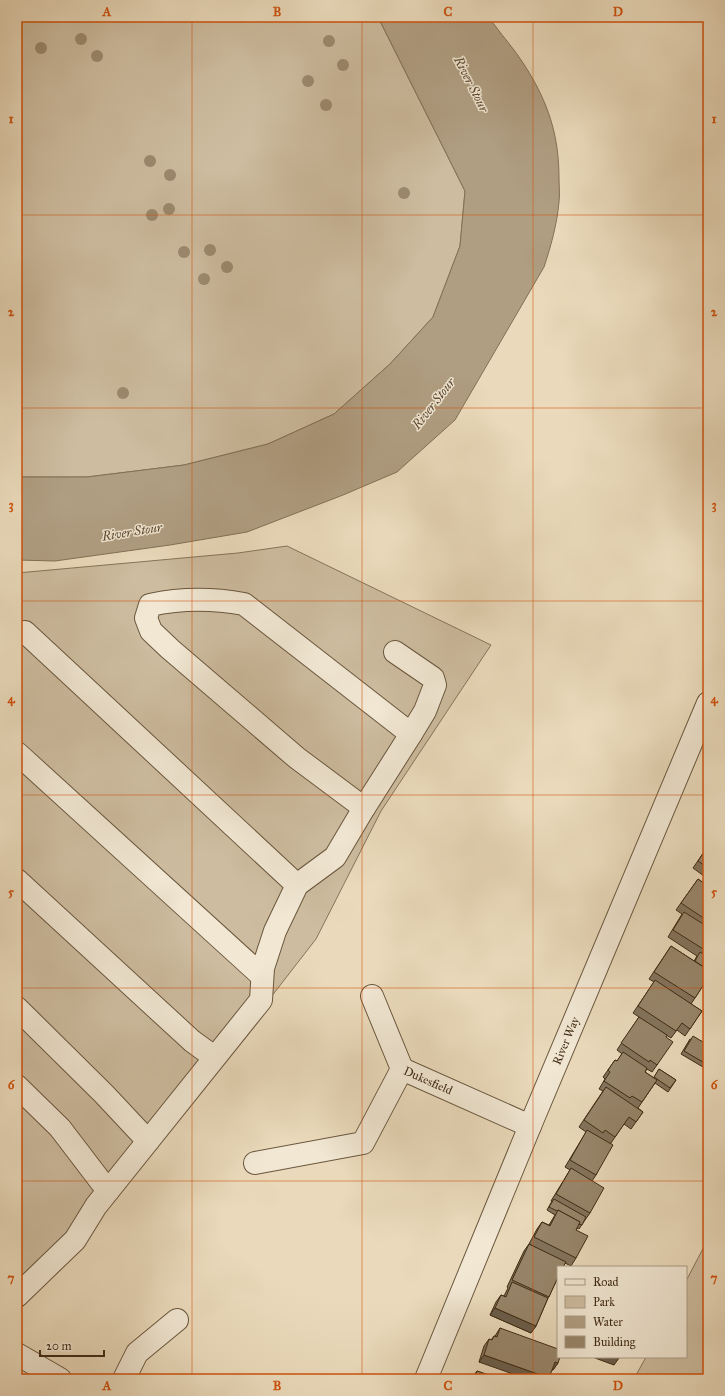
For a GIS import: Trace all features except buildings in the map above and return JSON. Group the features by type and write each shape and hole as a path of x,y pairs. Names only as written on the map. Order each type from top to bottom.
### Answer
{"street":[{"path":"364,808 297,758 151,631 146,618 150,605 187,600 210,599 244,604 412,734"},
{"path":"25,632 297,885"},
{"path":"17,1296 75,1240 96,1206 261,1000 263,968 275,931 297,885 335,857 425,711 435,685 433,678 395,652"},
{"name":"River Way","path":"426,1379 530,1126 708,703"},
{"path":"17,753 262,976"},
{"path":"17,880 192,1041 214,1057"},
{"path":"372,996 402,1069"},
{"path":"17,1008 148,1140"},
{"name":"Dukesfield","path":"255,1163 363,1143 402,1069 530,1126"},
{"path":"17,1086 60,1128 108,1191"},
{"path":"124,1379 137,1353 177,1320"},
{"path":"17,1354 60,1379"}],"green space":[{"path":"17,17 378,17 465,191 460,246 433,317 390,364 334,414 268,444 184,465 87,477 17,477"},
{"path":"287,546 491,645 381,811 316,939 88,1233 17,1308 17,573 238,553"},
{"path":"708,1239 708,1379 634,1379 645,1358 687,1358 687,1279"}],"water":[{"name":"River Stour","path":"378,17 489,17 517,54 533,79 551,119 557,147 558,210 544,267 455,420 397,472 343,495 247,532 170,545 55,561 17,560 17,477 87,477 184,465 268,444 334,414 390,364 433,317 460,246 465,191"}]}
